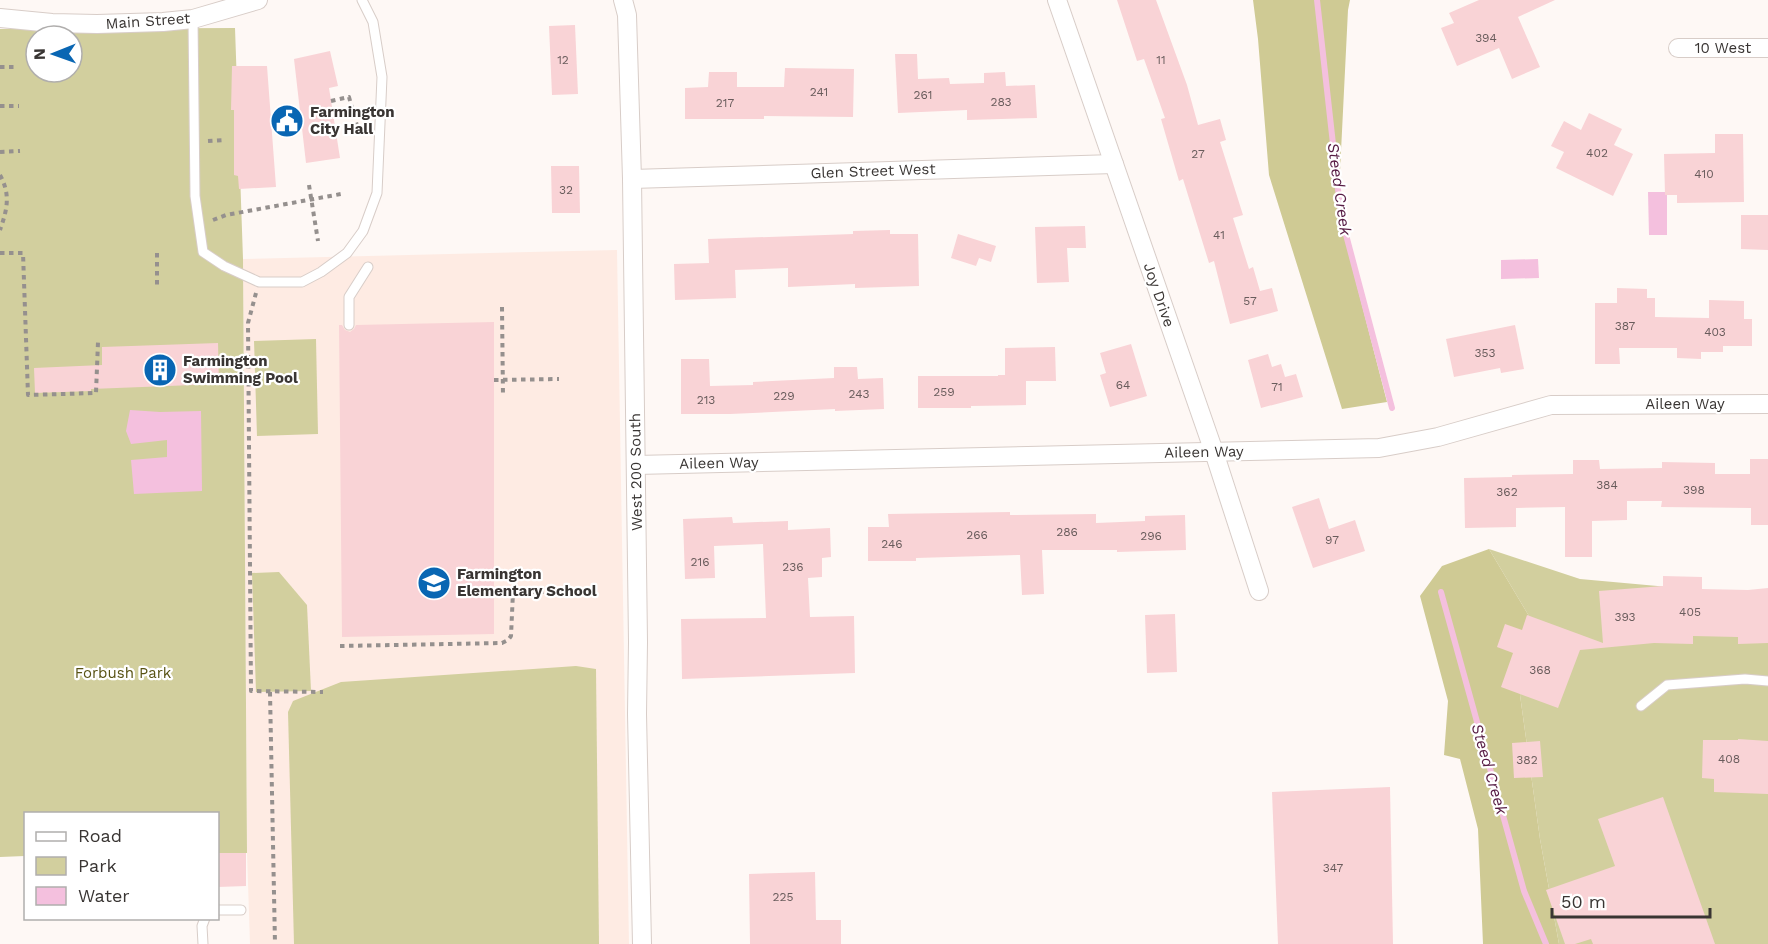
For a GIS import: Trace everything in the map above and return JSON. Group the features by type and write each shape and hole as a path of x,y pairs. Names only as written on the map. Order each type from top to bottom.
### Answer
{"street":[{"name":"Main Street","path":"0,18 52,23 163,22 193,19 258,0"},
{"name":"West 200 South","path":"623,0 627,15 632,178 637,714 642,944"},
{"name":"Joy Drive","path":"1057,0 1214,452 1259,591"},
{"name":"10 West","path":"1678,48 1768,48"},
{"name":"Glen Street West","path":"632,178 1114,164"},
{"name":"Aileen Way","path":"636,465 1379,448 1438,437 1551,405 1768,404"}],"lane":[{"path":"193,19 195,196 203,252 224,266 259,282 302,282 321,272 347,253 363,231 377,193 382,77 373,22 362,0"},
{"path":"349,325 350,297 368,267"},
{"path":"1641,706 1667,685 1745,679 1768,681"},
{"path":"219,910 241,910"},
{"path":"202,944 202,926 205,920"}],"path":[{"path":"0,67 18,67"},
{"path":"331,101 349,97 359,133"},
{"path":"0,106 19,106"},
{"path":"0,152 20,152"},
{"path":"0,175 5,184 7,209 0,230"},
{"path":"309,185 318,241"},
{"path":"212,221 226,215 341,194"},
{"path":"0,253 23,253 28,395 96,393 98,342"},
{"path":"157,254 157,285"},
{"path":"259,282 248,323 251,691 323,692"},
{"path":"502,307 503,397"},
{"path":"494,380 559,379"},
{"path":"494,592 561,592"},
{"path":"340,646 502,643 511,636 513,592"},
{"path":"270,692 274,944"}],"shaded area":[{"path":"1253,0 1350,0 1338,212 1387,402 1342,409 1269,175"},
{"name":"Farmington Elementary School","path":"617,250 629,944 250,944 247,853 243,259"},
{"path":"1489,549 1529,616 1530,649 1520,695 1540,839 1559,944 1483,944 1478,829 1460,759 1444,755 1448,701 1420,596 1442,566"}],"green space":[{"name":"Forbush Park","path":"235,28 243,259 247,853 219,853 219,812 24,812 24,856 0,857 0,29 24,29 24,84 84,84 84,29"},
{"path":"316,339 318,434 257,436 254,341"},
{"path":"1489,549 1580,579 1768,596 1768,944 1559,944 1540,839 1520,695 1530,649 1529,616"},
{"path":"279,572 307,605 311,691 256,692 252,573"},
{"path":"576,666 596,669 599,944 294,944 288,712 293,701 341,682"}],"water":[{"path":"1648,192 1667,192 1667,235 1649,235"},
{"path":"1538,259 1539,278 1501,279 1501,260"},
{"path":"130,410 201,411 202,491 134,494 131,460 167,457 167,440 131,444 126,431"}],"building":[{"path":"1117,0 1156,0 1187,85 1198,125 1220,119 1226,140 1220,142 1243,215 1233,218 1249,269 1253,267 1260,291 1272,288 1278,311 1230,324 1214,261 1209,263 1183,179 1179,181 1161,119 1165,118 1144,59 1137,61"},
{"path":"1479,0 1555,0 1518,17 1540,67 1512,79 1499,48 1457,66 1441,28 1454,23 1449,13"},
{"path":"575,25 578,94 552,95 549,26"},
{"path":"330,51 338,86 329,88 340,158 306,163 294,59"},
{"path":"895,54 917,54 918,79 949,78 950,84 984,83 984,73 1005,72 1006,86 1035,85 1037,118 967,120 967,110 898,113"},
{"path":"232,66 267,66 276,187 239,189 238,176 234,175 234,110 231,110"},
{"path":"785,68 854,69 853,117 764,116 764,119 685,119 685,88 708,87 709,72 737,72 737,87 784,87"},
{"path":"1589,113 1622,129 1614,145 1633,154 1613,196 1556,168 1564,152 1551,146 1564,121 1581,130"},
{"path":"1715,134 1743,134 1744,202 1677,203 1677,195 1665,195 1664,154 1715,153"},
{"path":"551,166 579,166 580,213 552,213"},
{"path":"1741,215 1768,215 1768,250 1741,249"},
{"path":"1085,226 1086,248 1067,248 1069,282 1037,283 1035,227"},
{"path":"890,230 890,234 918,234 919,286 855,288 855,284 788,287 788,268 735,270 736,298 675,300 674,264 709,263 708,239 853,234 853,231"},
{"path":"958,234 996,246 991,262 979,258 976,266 951,258"},
{"path":"1617,288 1647,289 1647,298 1655,298 1655,317 1709,318 1709,300 1744,301 1744,319 1752,319 1752,346 1723,346 1723,352 1701,352 1701,359 1677,358 1677,348 1619,348 1620,364 1595,364 1595,303 1617,303"},
{"path":"494,322 494,634 342,637 339,325 350,332 356,325"},
{"path":"1515,325 1524,369 1501,373 1500,368 1454,377 1446,339"},
{"name":"Farmington Swimming Pool","path":"218,343 219,384 35,393 34,368 102,365 102,347"},
{"path":"1131,344 1147,396 1110,407 1100,375 1106,373 1100,353"},
{"path":"1055,347 1056,381 1026,381 1026,405 918,408 918,376 1005,375 1005,348"},
{"path":"1268,354 1272,367 1281,364 1285,377 1296,374 1303,397 1261,408 1248,360"},
{"path":"681,359 709,359 710,386 834,378 834,367 857,367 858,379 883,378 884,409 681,414"},
{"path":"1750,459 1768,459 1768,525 1751,525 1751,508 1661,507 1662,501 1627,501 1627,520 1592,521 1592,557 1565,557 1565,507 1516,508 1516,527 1465,528 1464,478 1573,474 1573,460 1599,460 1600,469 1662,468 1662,462 1715,463 1715,474 1750,474"},
{"path":"1319,498 1329,529 1355,520 1365,551 1313,568 1292,507"},
{"path":"1010,512 1010,515 1096,514 1096,523 1145,521 1145,516 1185,515 1186,550 1117,552 1117,550 1042,550 1044,594 1022,595 1020,555 916,558 916,561 868,561 868,527 889,527 888,514"},
{"path":"732,517 733,523 788,521 788,530 830,528 831,557 822,558 822,577 808,578 810,617 854,616 855,673 682,679 681,619 766,618 763,544 714,546 715,578 685,579 683,519"},
{"path":"1663,576 1702,577 1702,589 1768,588 1768,643 1738,644 1738,637 1693,636 1693,644 1654,643 1580,650 1558,708 1501,687 1513,653 1497,647 1505,624 1522,630 1527,615 1603,643 1599,591 1663,586"},
{"path":"1175,614 1177,672 1147,673 1145,615"},
{"path":"1703,740 1768,741 1768,794 1714,792 1714,779 1702,778"},
{"path":"1540,741 1543,777 1514,778 1512,743"},
{"path":"1390,787 1393,944 1278,944 1272,792"},
{"path":"1663,797 1715,944 1593,944 1591,939 1575,944 1565,944 1546,890 1615,866 1598,819"},
{"path":"219,853 246,853 246,886 219,887"},
{"path":"815,872 816,920 841,920 841,944 750,944 749,874"}],"waterway":[{"name":"Steed Creek","path":"1317,0 1341,216 1392,408"},
{"name":"Steed Creek","path":"1441,592 1524,891 1546,944"}],"place":[{"name":"Farmington City Hall","path":"287,121"},
{"name":"Farmington Swimming Pool","path":"160,370"},
{"name":"Farmington Elementary School","path":"434,583"}]}
